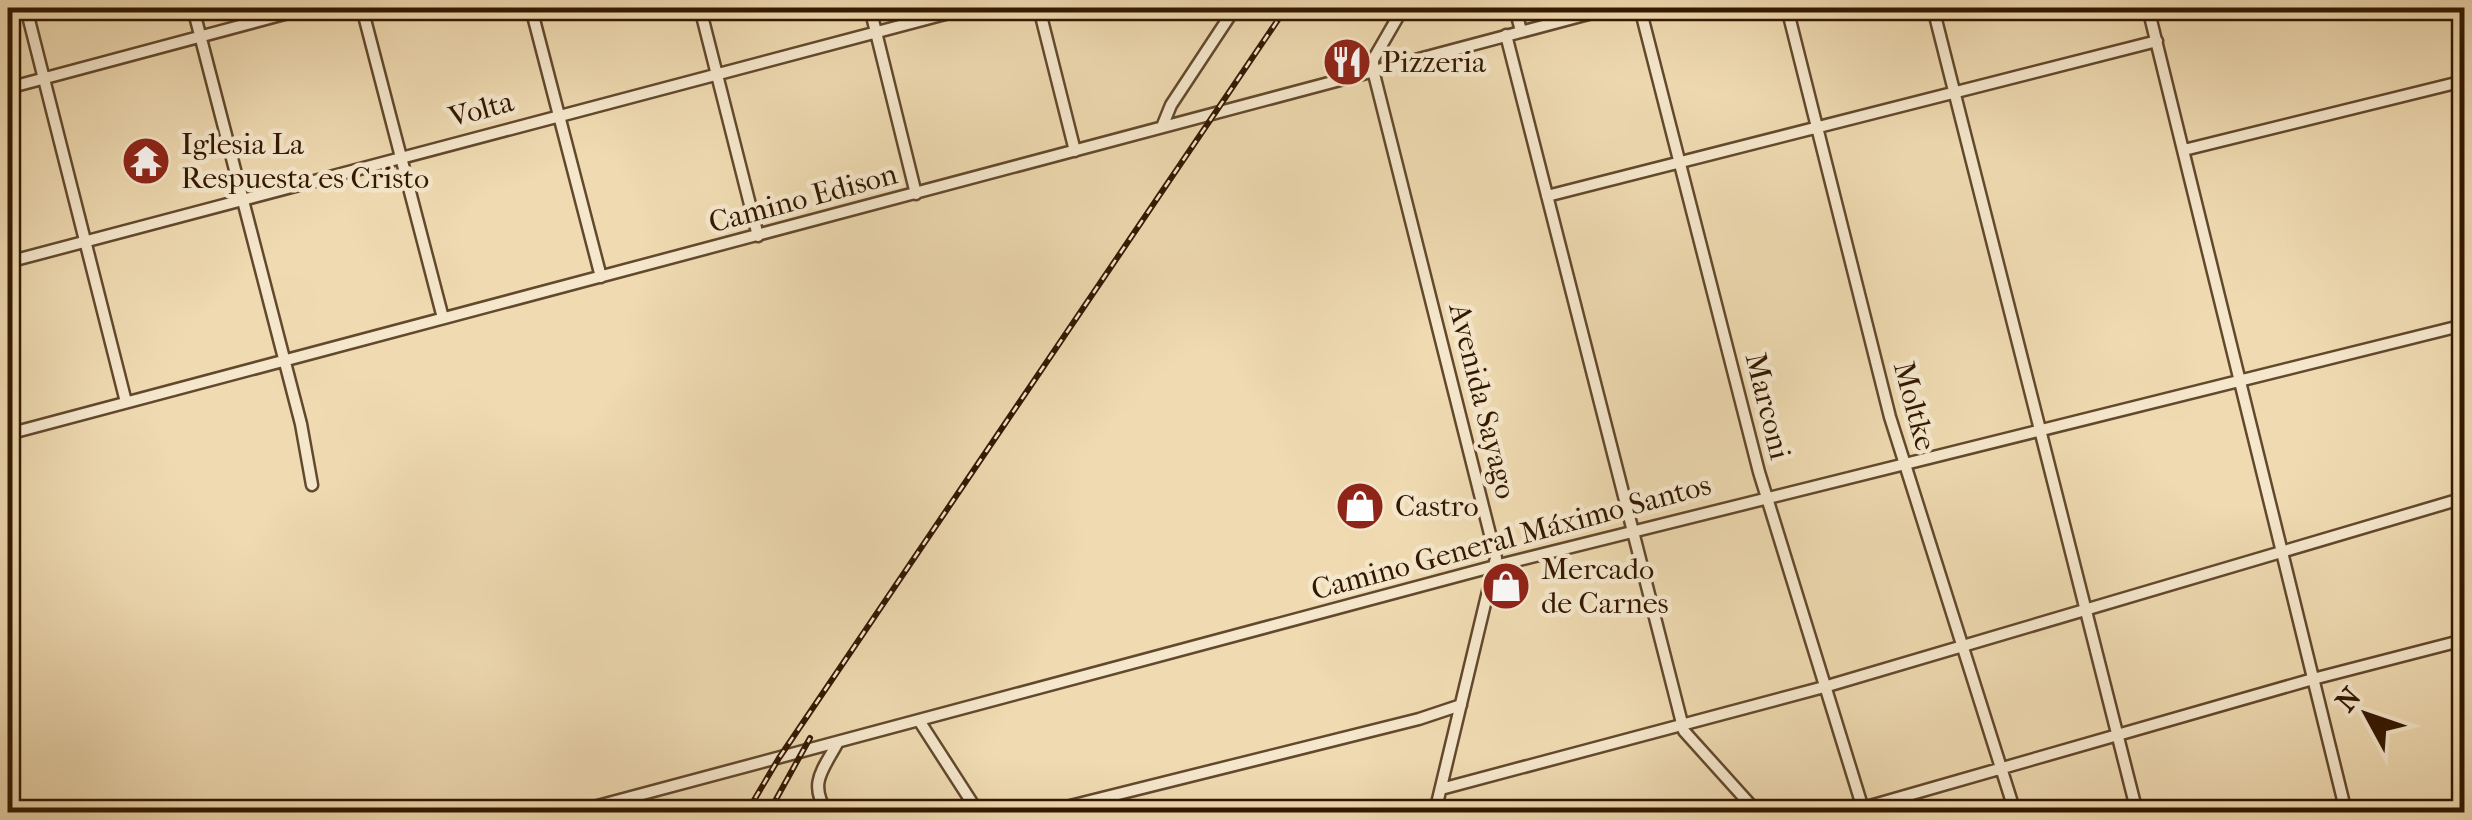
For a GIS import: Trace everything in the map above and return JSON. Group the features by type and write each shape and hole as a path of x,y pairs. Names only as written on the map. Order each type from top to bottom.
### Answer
{"street":[{"path":"26,8 126,402"},
{"path":"192,8 285,360 312,485"},
{"path":"8,88 308,8"},
{"path":"362,8 443,318"},
{"path":"531,8 601,277"},
{"path":"700,8 758,236"},
{"path":"870,8 916,194"},
{"name":"Volta","path":"8,262 968,8"},
{"path":"1039,8 1075,151"},
{"path":"1162,127 1171,105 1235,8"},
{"path":"1373,70 1374,60 1403,8"},
{"path":"1515,8 1522,31"},
{"name":"Camino Edison","path":"8,434 1610,8"},
{"name":"Marconi","path":"1640,8 1766,496 1864,811"},
{"name":"Moltke","path":"1787,8 1904,462 2014,812"},
{"path":"1933,8 2136,812"},
{"path":"2148,8 2346,812"},
{"path":"1506,36 1682,724 1689,738 1757,812"},
{"path":"1547,196 2157,41"},
{"name":"Avenida Sayago","path":"1373,70 1495,550 1495,566 1435,812"},
{"path":"2184,150 2462,81 2464,100"},
{"name":"Camino General Máximo Santos","path":"575,812 1633,530 2464,325"},
{"path":"1441,789 1824,687 2464,498"},
{"path":"1850,812 2313,679 2464,640"},
{"path":"1046,812 1461,706"},
{"path":"920,722 978,812"},
{"path":"827,812 816,794 816,786 838,742"},
{"path":"8,800 26,812"}],"railway":[{"path":"747,812 779,758 1286,8"},
{"path":"769,812 810,738"}],"place":[{"name":"Pizzeria","path":"1347,62"},
{"name":"Iglesia La Respuesta es Cristo","path":"146,161"},
{"name":"Castro","path":"1360,506"},
{"name":"Mercado de Carnes","path":"1506,586"}]}
